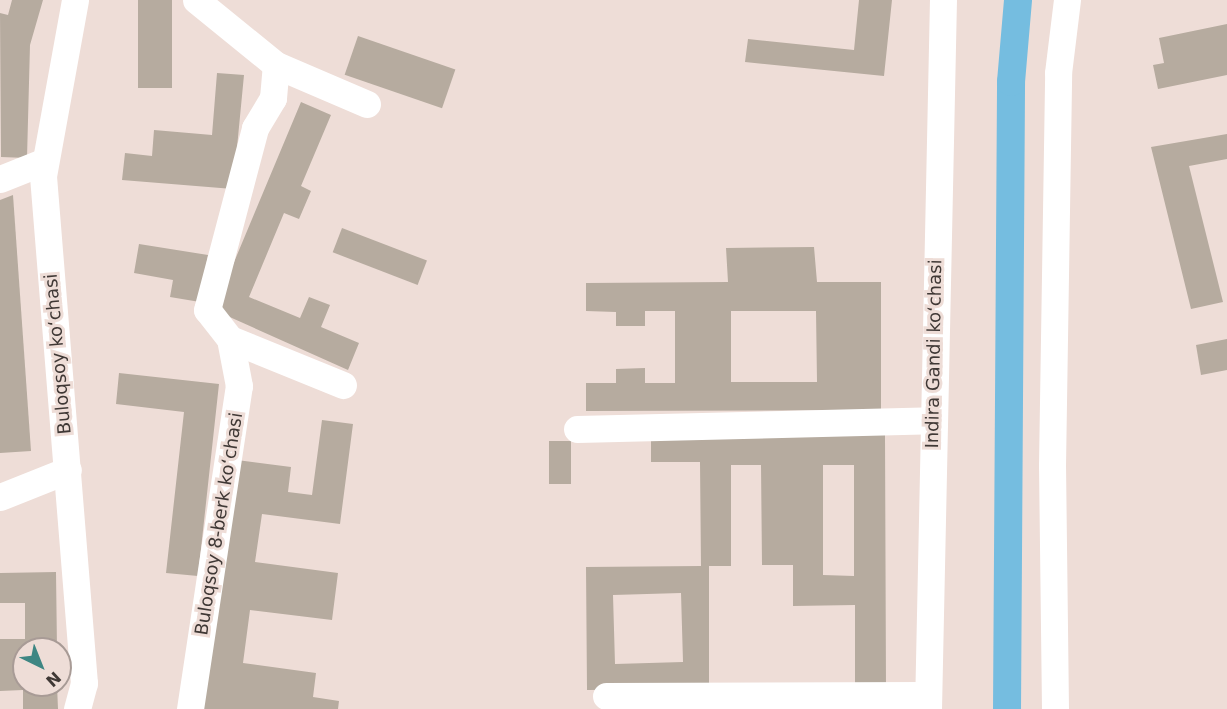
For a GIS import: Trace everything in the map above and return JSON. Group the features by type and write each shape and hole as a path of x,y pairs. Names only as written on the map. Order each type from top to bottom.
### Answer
{"street":[{"name":"Buloqsoy koʻchasi","path":"75,0 45,161 84,683 77,709"},
{"path":"196,0 276,65 366,104"},
{"name":"Indira Gandi koʻchasi","path":"928,702 943,0"},
{"path":"1055,709 1052,466 1058,73 1067,0"},
{"name":"Buloqsoy 8-berk koʻchasi","path":"190,709 237,421 239,386 230,339 207,310 255,128 273,98 276,65"},
{"path":"0,179 45,161"},
{"name":"Buloqsoy 8-berk koʻchasi","path":"230,339 343,385"},
{"path":"577,429 933,420"},
{"path":"0,497 68,470"},
{"path":"606,696 928,702"}],"building":[{"path":"12,0 43,0 30,45 27,158 1,157 0,13 8,15"},
{"path":"138,0 172,0 172,88 138,88"},
{"path":"859,0 892,0 884,76 745,62 748,39 854,50"},
{"path":"1227,24 1227,75 1158,89 1153,65 1164,63 1159,38"},
{"path":"358,36 455,70 442,108 345,75"},
{"path":"217,73 244,75 233,189 122,180 125,153 152,156 154,130 212,135"},
{"path":"301,102 331,115 301,186 311,191 299,219 284,213 249,297 300,318 309,297 330,305 321,327 359,343 348,370 214,310"},
{"path":"1227,134 1227,159 1189,166 1223,302 1191,309 1151,147"},
{"path":"13,195 31,451 0,453 0,200"},
{"path":"342,228 427,261 418,285 333,252"},
{"path":"139,244 208,255 200,302 170,297 173,280 134,273"},
{"path":"814,247 817,282 881,282 881,410 586,411 586,383 616,383 616,369 645,368 645,383 675,383 675,311 645,311 645,326 616,326 616,312 586,311 586,283 728,282 726,248","holes":["731,311 816,311 817,382 731,382"]},
{"path":"1227,339 1227,370 1201,375 1196,345"},
{"path":"119,373 219,384 198,576 166,573 184,412 116,404"},
{"path":"322,420 353,424 340,524 262,514 255,562 338,573 332,620 250,610 243,663 316,673 313,697 339,701 338,709 203,709 237,460 291,467 288,492 312,495"},
{"path":"885,434 886,688 855,688 855,605 793,606 793,565 762,565 761,465 731,465 731,566 709,566 709,689 587,690 586,567 701,566 700,462 651,462 651,437","holes":["823,465 854,465 854,576 823,575","681,593 683,662 615,664 613,595"]},
{"path":"549,441 571,441 571,484 549,484"},
{"path":"56,572 57,637 25,637 25,603 0,603 0,573"},
{"path":"0,639 12,639 12,690 0,691"},
{"path":"23,697 58,697 58,709 23,709"}],"waterway":[{"path":"1007,709 1011,82 1018,0"}]}
